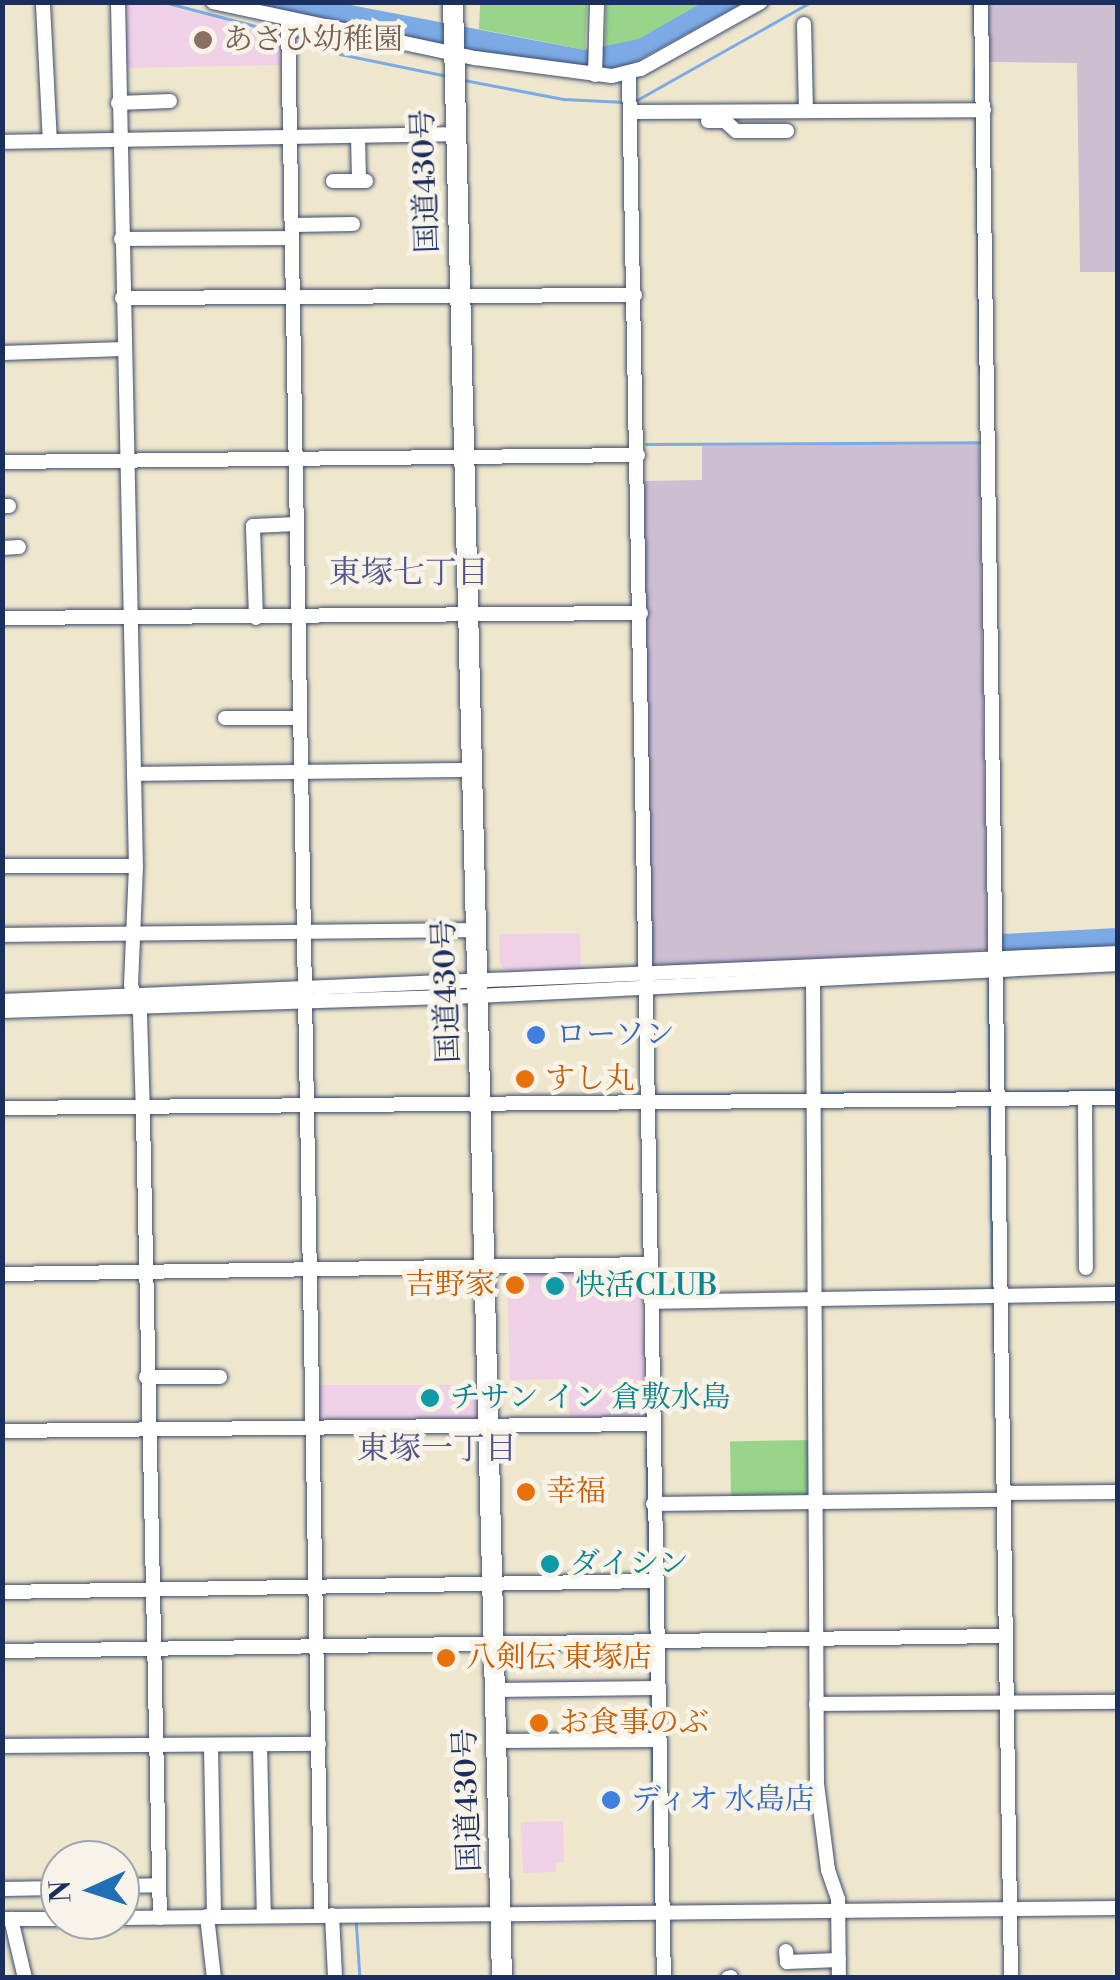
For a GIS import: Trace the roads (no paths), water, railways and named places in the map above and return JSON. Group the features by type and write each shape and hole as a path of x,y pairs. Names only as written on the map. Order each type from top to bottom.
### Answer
{"highway":[{"name":"国道430号","path":"464,2 457,17 507,1915 514,1978"},
{"name":"国道430号","path":"459,65 455,134 465,297"},
{"name":"国道430号","path":"473,616 474,930 483,990"},
{"name":"国道430号","path":"502,1978 507,1915"}],"street":[{"path":"118,2 136,866 133,934 141,1103 160,1918"},
{"path":"213,2 459,65 629,74 761,2"},
{"path":"595,72 597,2"},
{"path":"982,2 978,110 1011,1978"},
{"path":"43,5 50,141"},
{"path":"288,20 319,1744 324,1913 335,1977"},
{"path":"804,24 806,111"},
{"path":"629,74 636,614 646,982 647,1264 652,1302 652,1688 658,1910 664,1978"},
{"path":"118,103 170,102"},
{"path":"631,109 978,110"},
{"path":"631,109 726,121 736,131 787,131"},
{"path":"2,142 455,134"},
{"path":"333,181 363,181 358,136"},
{"path":"120,239 292,232 353,224"},
{"path":"122,298 631,295"},
{"path":"2,353 124,350"},
{"path":"2,462 634,455"},
{"path":"256,618 252,526 296,524"},
{"path":"2,548 19,547"},
{"path":"2,618 636,614"},
{"path":"225,718 300,718"},
{"path":"134,774 472,770"},
{"path":"2,866 136,866"},
{"path":"2,935 474,930"},
{"path":"996,965 1118,953"},
{"path":"2,1001 304,996 996,965 1118,964"},
{"path":"813,974 820,1641 816,1704 821,1832 838,1910 839,1978"},
{"path":"2,1010 136,1001"},
{"path":"2,1108 308,1101 487,1104 813,1096 1118,1098"},
{"path":"1085,1099 1086,1268"},
{"path":"2,1274 647,1264"},
{"path":"652,1302 1118,1294"},
{"path":"146,1377 220,1377"},
{"path":"2,1431 649,1424"},
{"path":"653,1504 1118,1492"},
{"path":"2,1592 651,1581"},
{"path":"2,1650 1005,1636"},
{"path":"501,1690 652,1688"},
{"path":"816,1704 1118,1702"},
{"path":"502,1741 654,1740"},
{"path":"2,1746 319,1744"},
{"path":"212,1745 210,1916 214,1978"},
{"path":"260,1745 264,1916"},
{"path":"140,1885 159,1885"},
{"path":"2,1889 40,1888"},
{"path":"140,1918 324,1913 507,1915 658,1910 1118,1908"},
{"path":"25,1978 7,1919 40,1919"},
{"path":"786,1951 787,1962 839,1960"}],"water":[{"path":"232,3 340,3 585,50 639,39 701,3 743,3 627,67 610,70 503,56"}],"waterway":[{"path":"164,2 282,33"},
{"path":"637,100 811,2"},
{"path":"974,2 975,33"},
{"path":"294,36 337,45 340,54 447,76"},
{"path":"975,71 976,103"},
{"path":"464,80 564,99 624,102"},
{"path":"976,116 980,373"},
{"path":"646,444 982,442"},
{"path":"1002,943 1118,937"},
{"path":"989,982 990,1089"},
{"path":"1004,1092 1118,1090"},
{"path":"819,1093 991,1092"},
{"path":"654,1095 806,1094"},
{"path":"311,1098 338,1098"},
{"path":"990,1107 993,1289"},
{"path":"994,1307 995,1351"},
{"path":"647,1450 649,1577"},
{"path":"649,1585 650,1628"},
{"path":"651,1652 651,1681"},
{"path":"651,1694 652,1736"},
{"path":"652,1744 656,1906"},
{"path":"356,1919 360,1978"}],"place":[{"name":"あさひ幼稚園","path":"203,40"},
{"name":"ローソン","path":"536,1035"},
{"name":"すし丸","path":"525,1079"},
{"name":"吉野家","path":"515,1285"},
{"name":"快活CLUB","path":"555,1286"},
{"name":"チサン イン 倉敷水島","path":"430,1398"},
{"name":"幸福","path":"526,1492"},
{"name":"ダイシン","path":"550,1564"},
{"name":"八剣伝 東塚店","path":"446,1658"},
{"name":"お食事のぶ","path":"539,1723"},
{"name":"ディオ 水島店","path":"611,1800"}],"district":[{"name":"東塚七丁目","path":"409,573"},
{"name":"東塚一丁目","path":"437,1449"}]}
